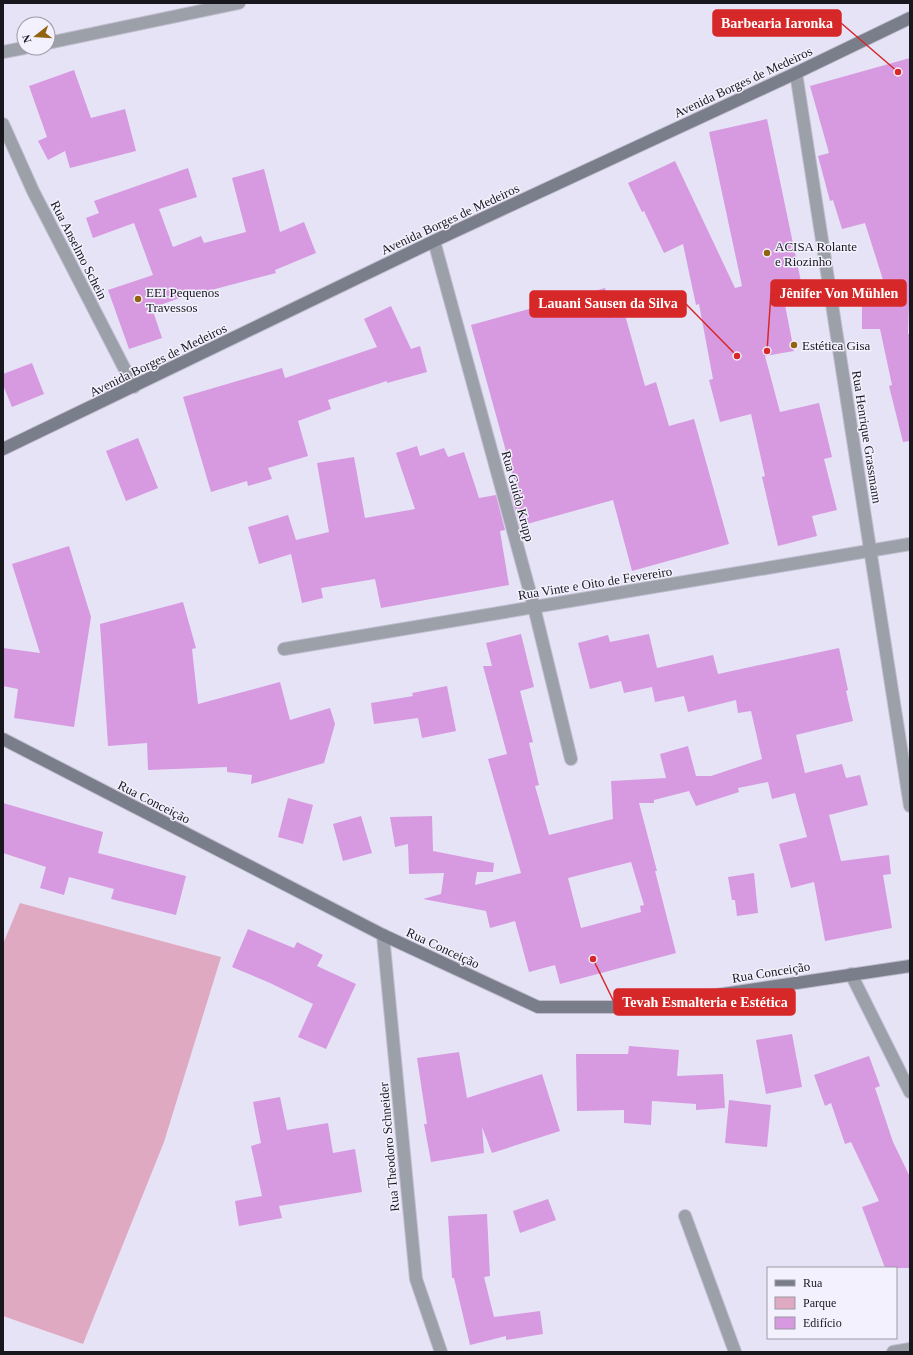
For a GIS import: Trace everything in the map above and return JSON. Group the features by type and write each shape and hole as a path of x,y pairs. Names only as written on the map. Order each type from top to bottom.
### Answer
{"main road":[{"name":"Avenida Borges de Medeiros","path":"3,449 434,241 796,73 910,18"},
{"name":"Rua Conceição","path":"3,739 383,935 538,1007 636,1008 910,966"}],"street":[{"path":"56,41 240,3"},
{"path":"3,52 16,50"},
{"name":"Rua Henrique Grassmann","path":"796,73 910,806"},
{"name":"Rua Anselmo Schein","path":"3,124 33,191 134,387"},
{"name":"Rua Guido Krupp","path":"434,241 534,607 571,759"},
{"name":"Rua Vinte e Oito de Fevereiro","path":"284,649 910,544"},
{"name":"Rua Theodoro Schneider","path":"383,935 416,1279 441,1352"},
{"path":"851,974 910,1092"},
{"path":"685,1216 735,1352"},
{"path":"893,1352 910,1349"}],"green space":[{"path":"20,903 221,957 164,1142 83,1344 3,1316 3,944"}],"building":[{"path":"910,58 910,272 908,334 910,334 910,441 903,442 889,386 892,385 880,329 862,329 862,301 890,302 865,223 842,229 833,200 830,201 818,156 829,153 810,86"},
{"path":"74,70 91,118 125,109 136,151 70,168 65,151 48,160 38,141 47,137 29,86"},
{"path":"767,119 804,296 784,300 794,351 765,356 780,412 819,403 832,457 824,459 837,510 812,516 817,536 778,546 762,477 765,476 751,414 720,422 709,380 713,379 699,304 696,305 683,244 664,253 644,211 642,212 628,183 675,161 735,288 742,286 709,132"},
{"path":"188,168 197,197 159,209 173,247 201,236 204,243 246,232 232,178 264,169 280,232 304,222 316,253 275,270 276,273 200,293 199,291 152,308 162,338 129,349 108,290 153,275 134,223 93,238 86,218 99,213 94,201"},
{"path":"605,288 614,318 625,315 645,386 656,382 669,426 694,419 729,544 632,571 613,500 520,526 510,492 517,491 471,325"},
{"path":"391,306 411,349 420,346 427,372 387,383 387,381 328,400 331,409 298,421 308,456 268,468 272,479 248,486 247,481 211,492 183,397 282,368 285,378 377,347 364,319"},
{"path":"32,363 44,394 12,407 3,385 3,374"},
{"path":"138,438 158,488 126,501 106,451"},
{"path":"417,446 420,456 444,448 448,457 464,452 479,498 496,495 505,530 500,531 509,585 381,608 375,579 321,588 323,598 302,603 291,554 259,564 248,527 288,515 296,540 329,532 317,463 354,457 365,518 415,509 396,453"},
{"path":"69,546 91,617 74,727 14,718 18,689 3,686 3,648 40,653 12,564"},
{"path":"183,602 196,648 192,649 198,704 280,682 290,720 330,708 335,724 324,763 251,784 252,775 227,772 227,767 148,770 147,743 108,746 100,624"},
{"path":"521,634 534,687 520,691 533,742 529,743 539,785 535,786 549,835 613,819 611,781 666,778 660,754 688,746 696,776 711,776 762,759 751,711 738,713 736,700 688,712 684,696 655,702 652,687 624,693 621,681 590,689 578,643 608,635 610,642 649,634 657,668 713,655 718,674 839,648 848,690 846,691 853,721 796,735 805,773 842,764 846,778 860,775 868,805 829,815 841,861 889,855 891,874 883,875 892,928 825,941 814,882 791,888 779,844 807,837 795,793 772,799 768,782 738,788 739,792 696,806 689,791 654,800 654,803 639,803 676,953 560,984 555,965 529,972 515,921 490,928 486,911 423,899 441,894 444,873 409,874 408,844 395,847 390,817 432,816 433,851 494,863 493,872 477,872 475,885 521,873 488,759 507,754 483,666 492,666 486,643","holes":["631,862 644,905 640,906 641,912 581,928 568,878"]},
{"path":"447,686 456,731 422,738 418,718 374,724 371,703 413,696 412,693"},
{"path":"288,798 313,805 303,844 278,837"},
{"path":"3,803 103,832 98,853 186,876 176,915 111,899 114,889 69,877 64,895 40,888 46,867 3,853"},
{"path":"361,816 372,853 343,861 333,824"},
{"path":"754,873 758,913 737,916 735,900 732,900 728,877"},
{"path":"248,929 294,948 297,942 323,955 317,966 356,984 326,1049 298,1037 313,1004 270,983 232,967"},
{"path":"792,1034 802,1087 766,1094 756,1040"},
{"path":"629,1046 679,1050 677,1076 723,1074 725,1108 696,1110 696,1104 652,1101 651,1125 624,1123 624,1110 577,1111 576,1054 628,1054"},
{"path":"459,1052 467,1098 542,1074 560,1131 492,1153 482,1127 484,1153 431,1162 424,1124 427,1124 417,1058"},
{"path":"869,1056 880,1086 875,1088 893,1142 910,1177 910,1268 885,1267 862,1207 879,1201 851,1142 845,1144 831,1103 825,1106 814,1075"},
{"path":"280,1097 287,1130 328,1123 333,1153 355,1149 362,1192 279,1206 282,1218 239,1226 235,1201 262,1196 251,1146 261,1143 253,1102"},
{"path":"729,1100 771,1105 767,1147 725,1143"},
{"path":"548,1199 556,1220 520,1233 513,1211"},
{"path":"487,1214 490,1276 484,1277 494,1317 540,1311 543,1334 506,1340 506,1336 470,1345 454,1278 452,1278 448,1216"}],"place":[{"name":"Barbearia Iaronka","path":"898,72"},
{"name":"ACISA Rolante e Riozinho","path":"767,253"},
{"name":"EEI Pequenos Travessos","path":"138,299"},
{"name":"Estética Gisa","path":"794,345"},
{"name":"Jênifer Von Mühlen","path":"767,351"},
{"name":"Lauani Sausen da Silva","path":"737,356"},
{"name":"Tevah Esmalteria e Estética","path":"593,959"}]}
